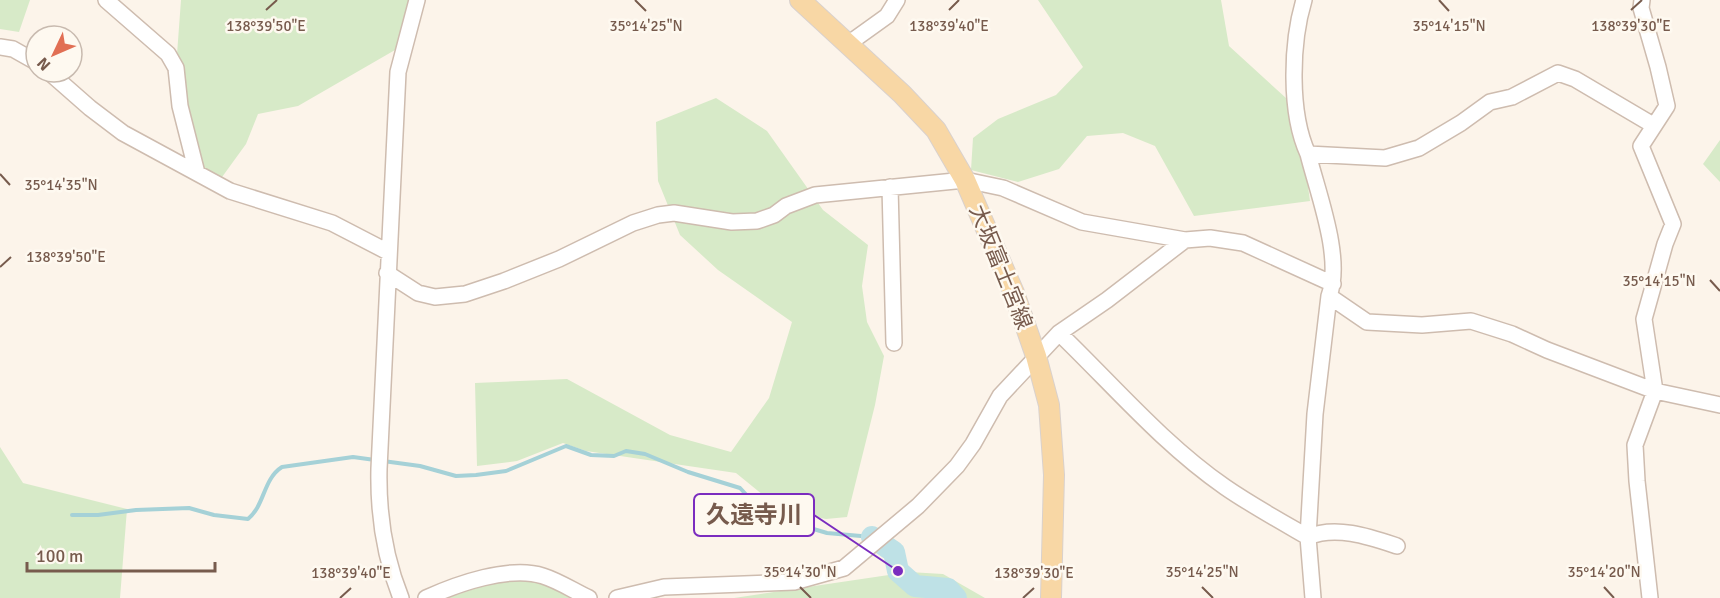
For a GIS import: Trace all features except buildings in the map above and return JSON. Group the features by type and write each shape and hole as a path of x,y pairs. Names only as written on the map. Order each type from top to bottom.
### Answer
{"main road":[{"name":"大坂富士宮線","path":"800,0 902,94 936,130 965,180 1014,293 1036,356 1049,405 1054,475 1051,598"}],"street":[{"path":"106,0 168,54 176,68 180,106 197,173"},
{"path":"401,598 381,528 378,503 398,72 417,0"},
{"path":"848,44 887,16 897,0"},
{"path":"1304,0 1294,55 1297,108 1302,142 1308,154 1332,246 1331,290 1315,414 1308,537 1313,598"},
{"path":"1642,0 1641,9 1667,106 1641,147 1673,224 1665,244 1644,319 1655,391 1635,445 1650,598"},
{"path":"0,47 12,49 24,56"},
{"path":"1308,154 1385,159 1437,138 1490,102 1512,97 1558,73 1575,79 1653,125"},
{"path":"63,84 123,133 230,191 333,223 388,252"},
{"path":"387,273 418,293 435,297 465,294 537,268 633,223 658,215 674,213 732,222 757,221 814,195 965,180 1004,188 1082,222 1150,232 1185,240 1210,238 1244,243 1331,290 1367,322 1422,325 1471,321 1512,334 1547,350 1655,391 1720,405"},
{"path":"890,187 894,343"},
{"path":"618,598 664,587 794,582 844,568 918,506 957,466 973,444 1000,396 1059,333 1107,300 1185,240"},
{"path":"1059,333 1150,426 1224,487 1308,537"},
{"path":"1308,537 1319,532 1361,534 1397,546"},
{"path":"426,598 452,586 509,573 531,573 544,576 589,598"}],"green space":[{"path":"0,0 30,0 19,32 0,29"},
{"path":"181,0 412,0 395,50 298,106 258,114 246,144 217,184 197,173 176,68"},
{"path":"1038,0 1221,0 1229,46 1297,108 1310,201 1194,216 1155,146 1123,133 1087,136 1059,169 1018,182 971,170 973,138 998,119 1056,95 1083,67"},
{"path":"716,98 767,131 823,210 868,245 862,286 867,322 884,356 875,405 847,517 826,519 795,513 763,495 736,473 586,451 563,443 517,461 477,466 475,383 567,379 670,435 731,452 769,398 792,322 718,270 680,235 658,181 656,122"},
{"path":"1720,140 1720,182 1703,164"},
{"path":"0,447 23,483 127,509 120,598 0,598"},
{"path":"909,572 943,574 985,598 734,598"},
{"path":"510,577 537,580 570,598 447,598"}],"waterway":[{"path":"383,461 420,466 456,476 506,471 566,446 591,455 614,456 626,451 645,454 688,472 740,488 755,504 810,528 827,533 872,537"},
{"path":"72,515 189,508 214,515 248,519 258,507 271,478 282,467 353,457 375,460"},
{"path":"872,537 894,552 898,571 915,586 948,589 956,598"}],"place":[{"name":"久遠寺川","path":"898,571"}]}
